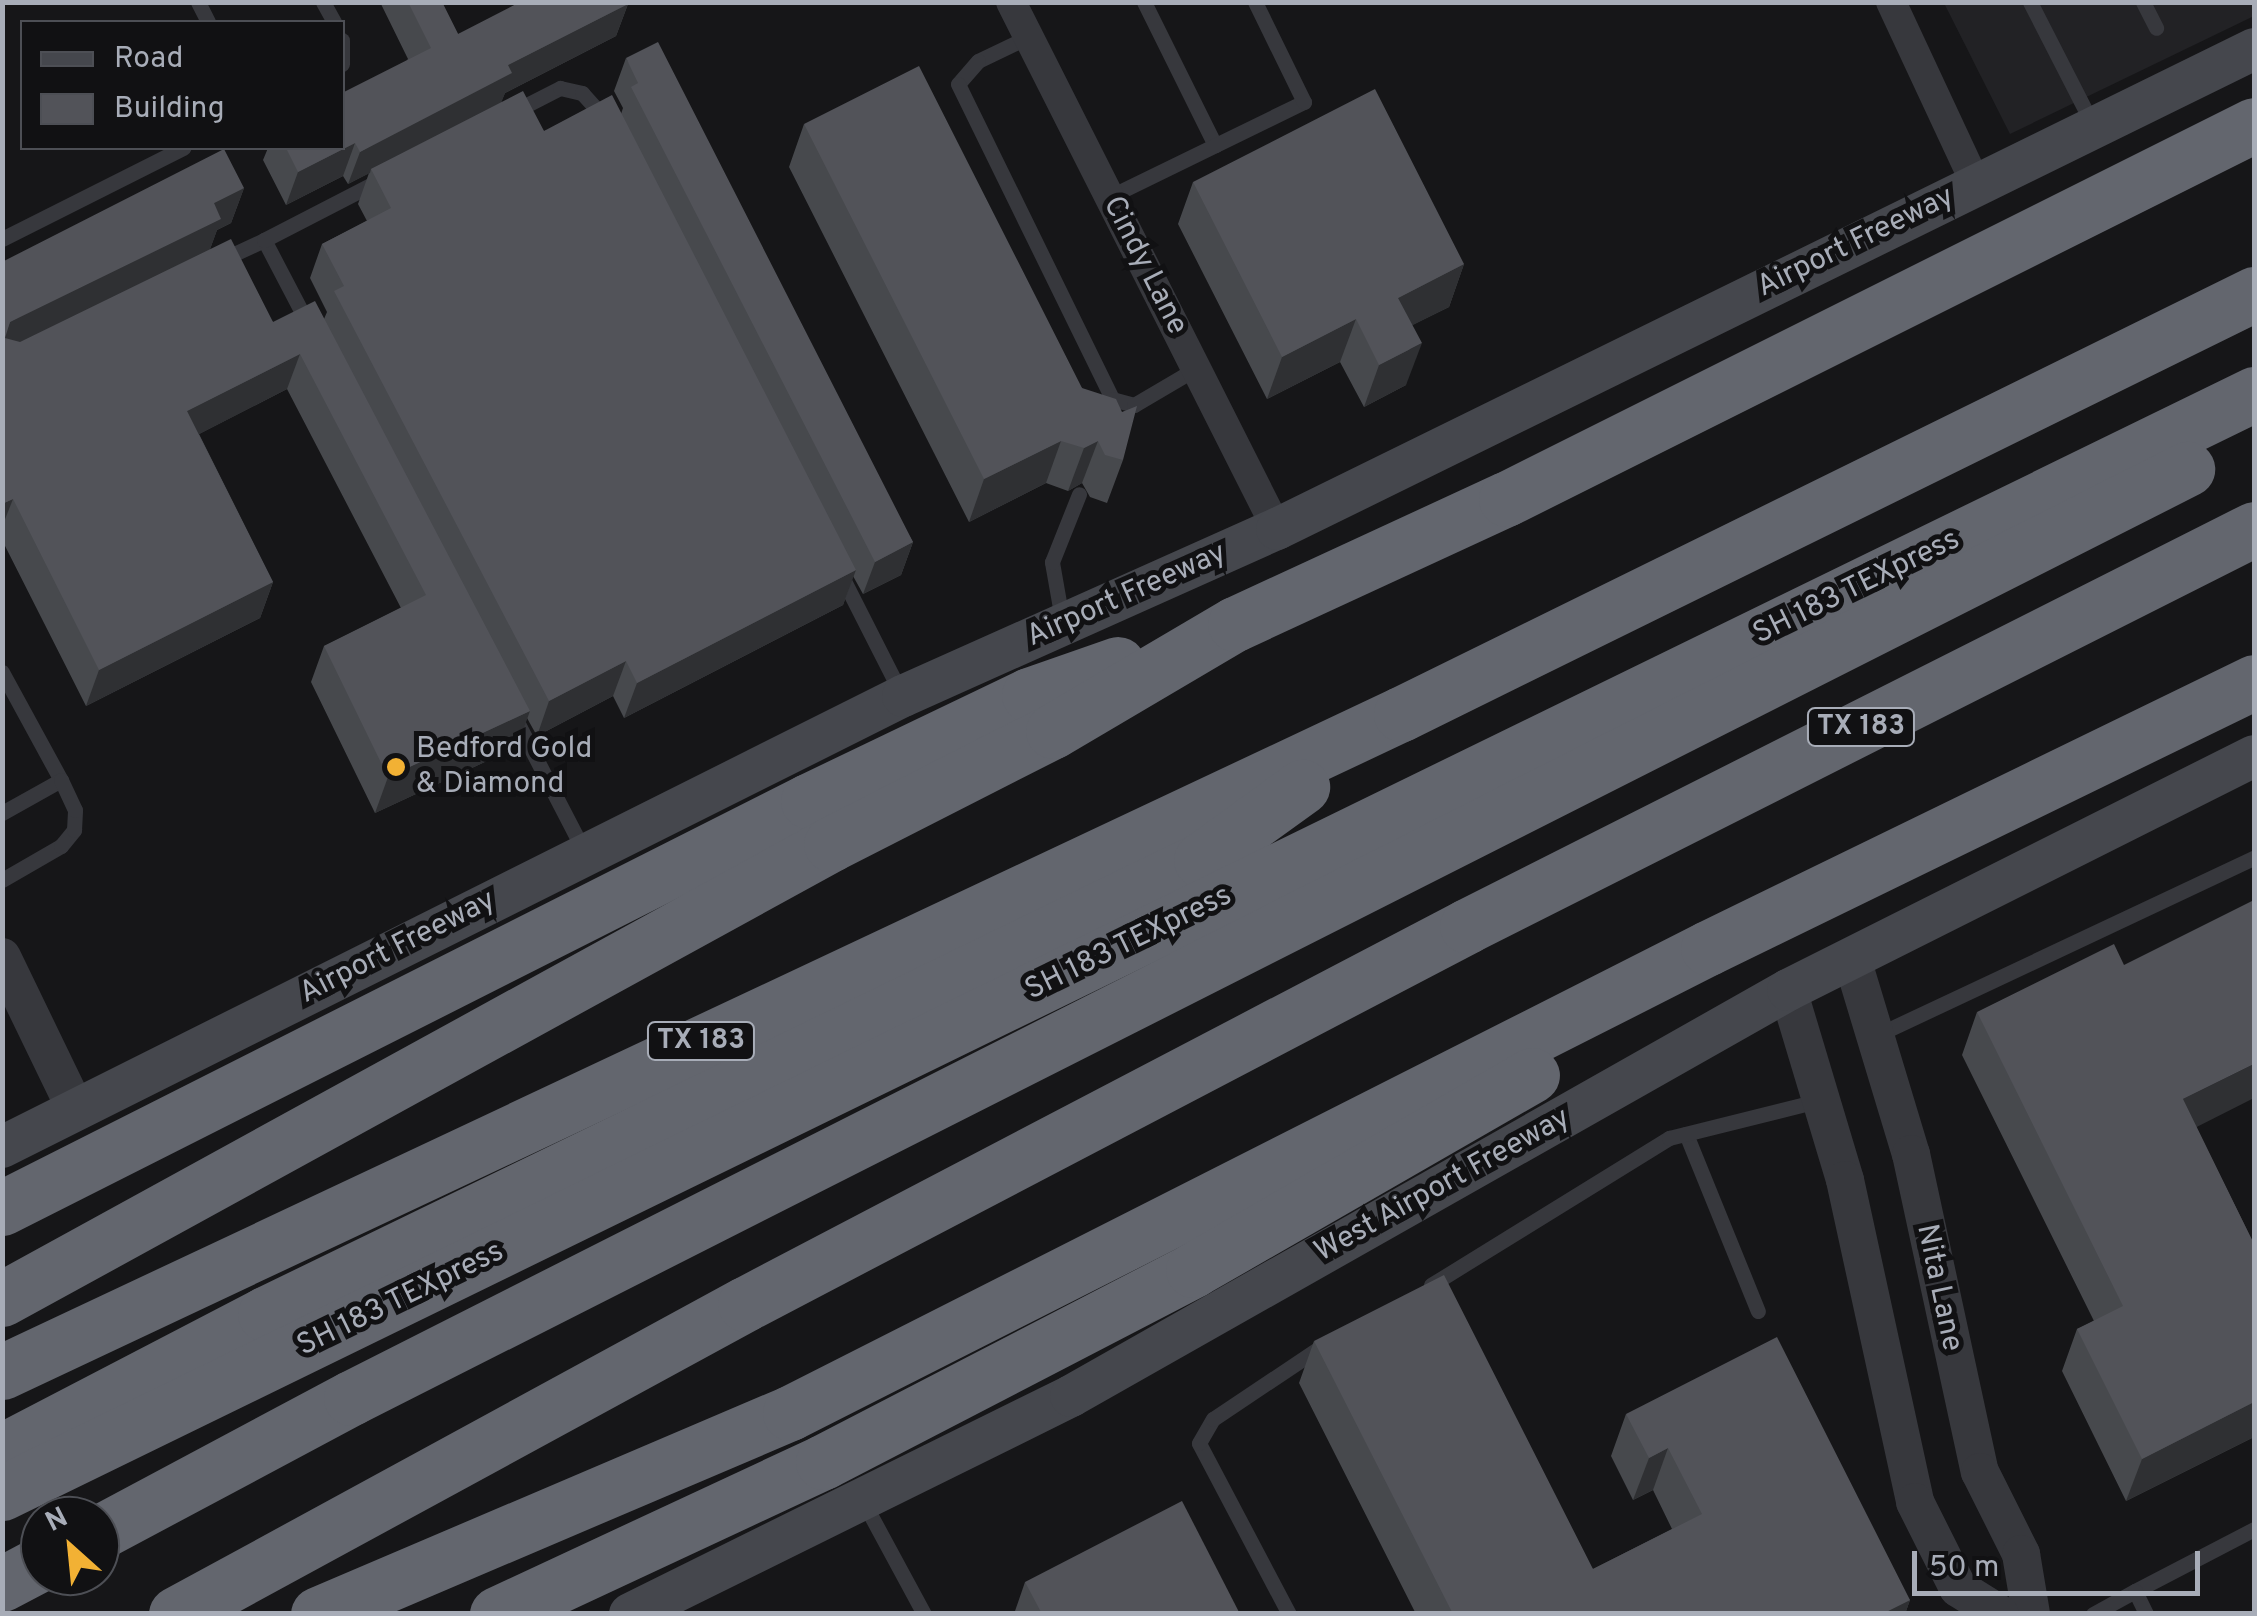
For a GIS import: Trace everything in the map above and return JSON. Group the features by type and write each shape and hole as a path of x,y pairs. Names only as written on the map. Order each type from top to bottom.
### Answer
{"highway":[{"path":"2,1208 1012,703 1235,624 1506,499 2254,125"},
{"name":"TX 183","path":"2,1372 1402,714 2254,294"},
{"name":"SH 183 TEXpress","path":"2,1493 2254,394"},
{"name":"SH 183 TEXpress","path":"120,1521 351,1398 2254,434"},
{"name":"TX 183","path":"176,1614 745,1304 1450,935 2254,529"},
{"path":"2,1300 718,906 1053,731 1235,624"},
{"path":"318,1614 790,1413 1726,940 2254,683"},
{"path":"498,1614 823,1462 1193,1270 1719,968 2254,683"},
{"path":"2,1451 265,1314 1201,860 1402,714"}],"main road":[{"name":"Airport Freeway","path":"2,1147 902,696 1277,530 2254,49"},
{"name":"West Airport Freeway","path":"630,1614 1070,1396 1788,990 2254,756"}],"street":[{"path":"1891,2 1976,184"},
{"name":"Cindy Lane","path":"1015,4 1028,37 1277,530"},
{"path":"2,957 76,1110"},
{"name":"Nita Lane","path":"1852,959 1911,1154 1980,1472 2021,1554 2031,1614"},
{"path":"1788,990 1821,1100 1915,1502 1958,1588 2000,1614"}],"lane":[{"path":"1144,2 1216,145"},
{"path":"1109,197 1304,102 1254,2"},
{"path":"2030,2 2094,126"},
{"path":"2143,2 2156,28"},
{"path":"1028,37 978,61 958,84 1112,400 1130,412 1195,368"},
{"path":"490,124 560,88 582,92 599,106 617,141"},
{"path":"2,239 180,150"},
{"path":"212,265 403,168"},
{"path":"264,240 320,345"},
{"path":"1062,624 1052,562 1080,494"},
{"path":"833,560 902,696"},
{"path":"2,672 75,810 74,830 61,846 2,880"},
{"path":"504,698 586,854"},
{"path":"2,813 61,780"},
{"path":"1875,1036 2254,858"},
{"path":"1411,1297 1686,1134 1821,1100"},
{"path":"1686,1134 1758,1312"},
{"path":"1289,1614 1199,1443 1213,1419 1286,1364 1348,1331"},
{"path":"862,1500 924,1614"},
{"path":"2093,1614 2254,1530"},
{"path":"2135,1592 2146,1614"}],"shaded area":[{"path":"2254,2 2254,16 2010,134 1944,3"}],"building":[{"path":"408,2 442,2 458,34 520,2 628,4 508,65 512,73 360,152 355,143 345,148 345,91 431,48"},
{"path":"658,42 913,542 875,562 631,87 638,83 626,58"},
{"path":"919,66 1082,388 1116,399 1122,412 1137,406 1123,460 1105,455 1098,441 1084,448 1061,441 984,479 804,124"},
{"path":"1375,89 1464,264 1398,298 1422,343 1379,365 1356,319 1282,357 1193,182"},
{"path":"523,91 544,131 612,95 856,570 637,683 626,661 549,701 334,291 344,286 322,244 391,208 371,169"},
{"path":"225,150 244,188 214,203 221,219 10,322 5,338 20,342 231,239 273,322 315,301 530,711 388,777 324,646 426,595 300,354 187,411 273,582 99,670 13,499 2,504 2,262"},
{"path":"287,150 341,150 298,172"},
{"path":"2254,900 2254,1064 2183,1099 2254,1241 2254,1402 2142,1459 2077,1329 2123,1306 1977,1012 2114,944 2124,965"},
{"path":"1444,1275 1593,1569 1702,1514 1668,1448 1649,1458 1626,1414 1777,1337 1910,1600 1882,1614 1453,1614 1314,1341"},
{"path":"1182,1501 1240,1614 1042,1614 1025,1582"}],"place":[{"name":"Bedford Gold & Diamond","path":"396,767"}]}
